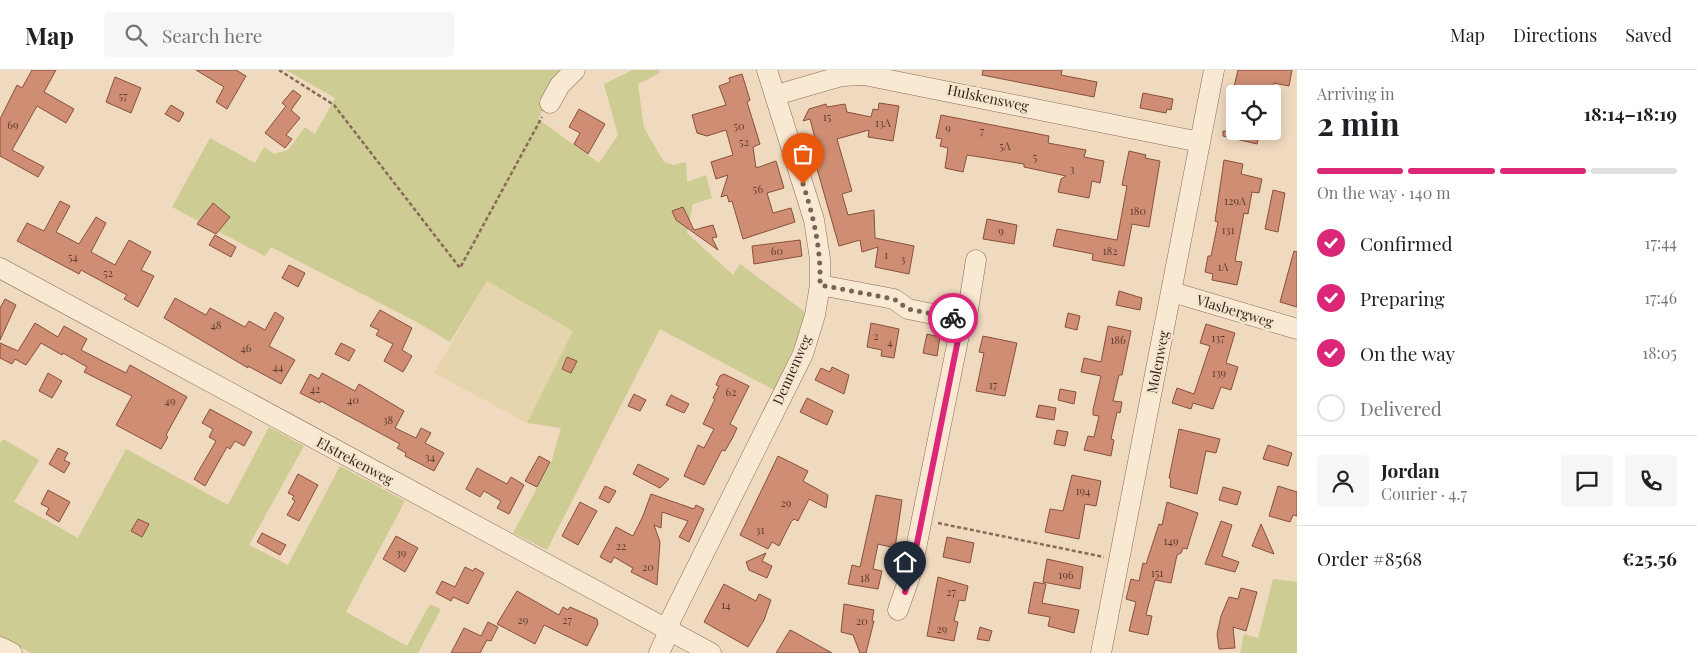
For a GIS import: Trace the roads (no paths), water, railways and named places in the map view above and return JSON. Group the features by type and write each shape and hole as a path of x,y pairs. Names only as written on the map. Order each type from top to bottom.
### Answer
{"street":[{"path":"550,103 560,85 576,70"},
{"name":"Dennenweg","path":"659,653 671,619 803,354 815,315 820,285 820,259 814,220 767,70"},
{"name":"Molenweg","path":"1101,653 1214,70"},
{"name":"Hulskensweg","path":"776,95 842,76 873,76 1200,142"},
{"path":"898,610 911,573 962,320 967,316 976,260"},
{"name":"Elstrekenweg","path":"0,268 711,653"},
{"path":"820,285 894,299 908,309 962,320"},
{"name":"Vlasbergweg","path":"1172,292 1297,329"},
{"path":"0,646 12,653"}]}
